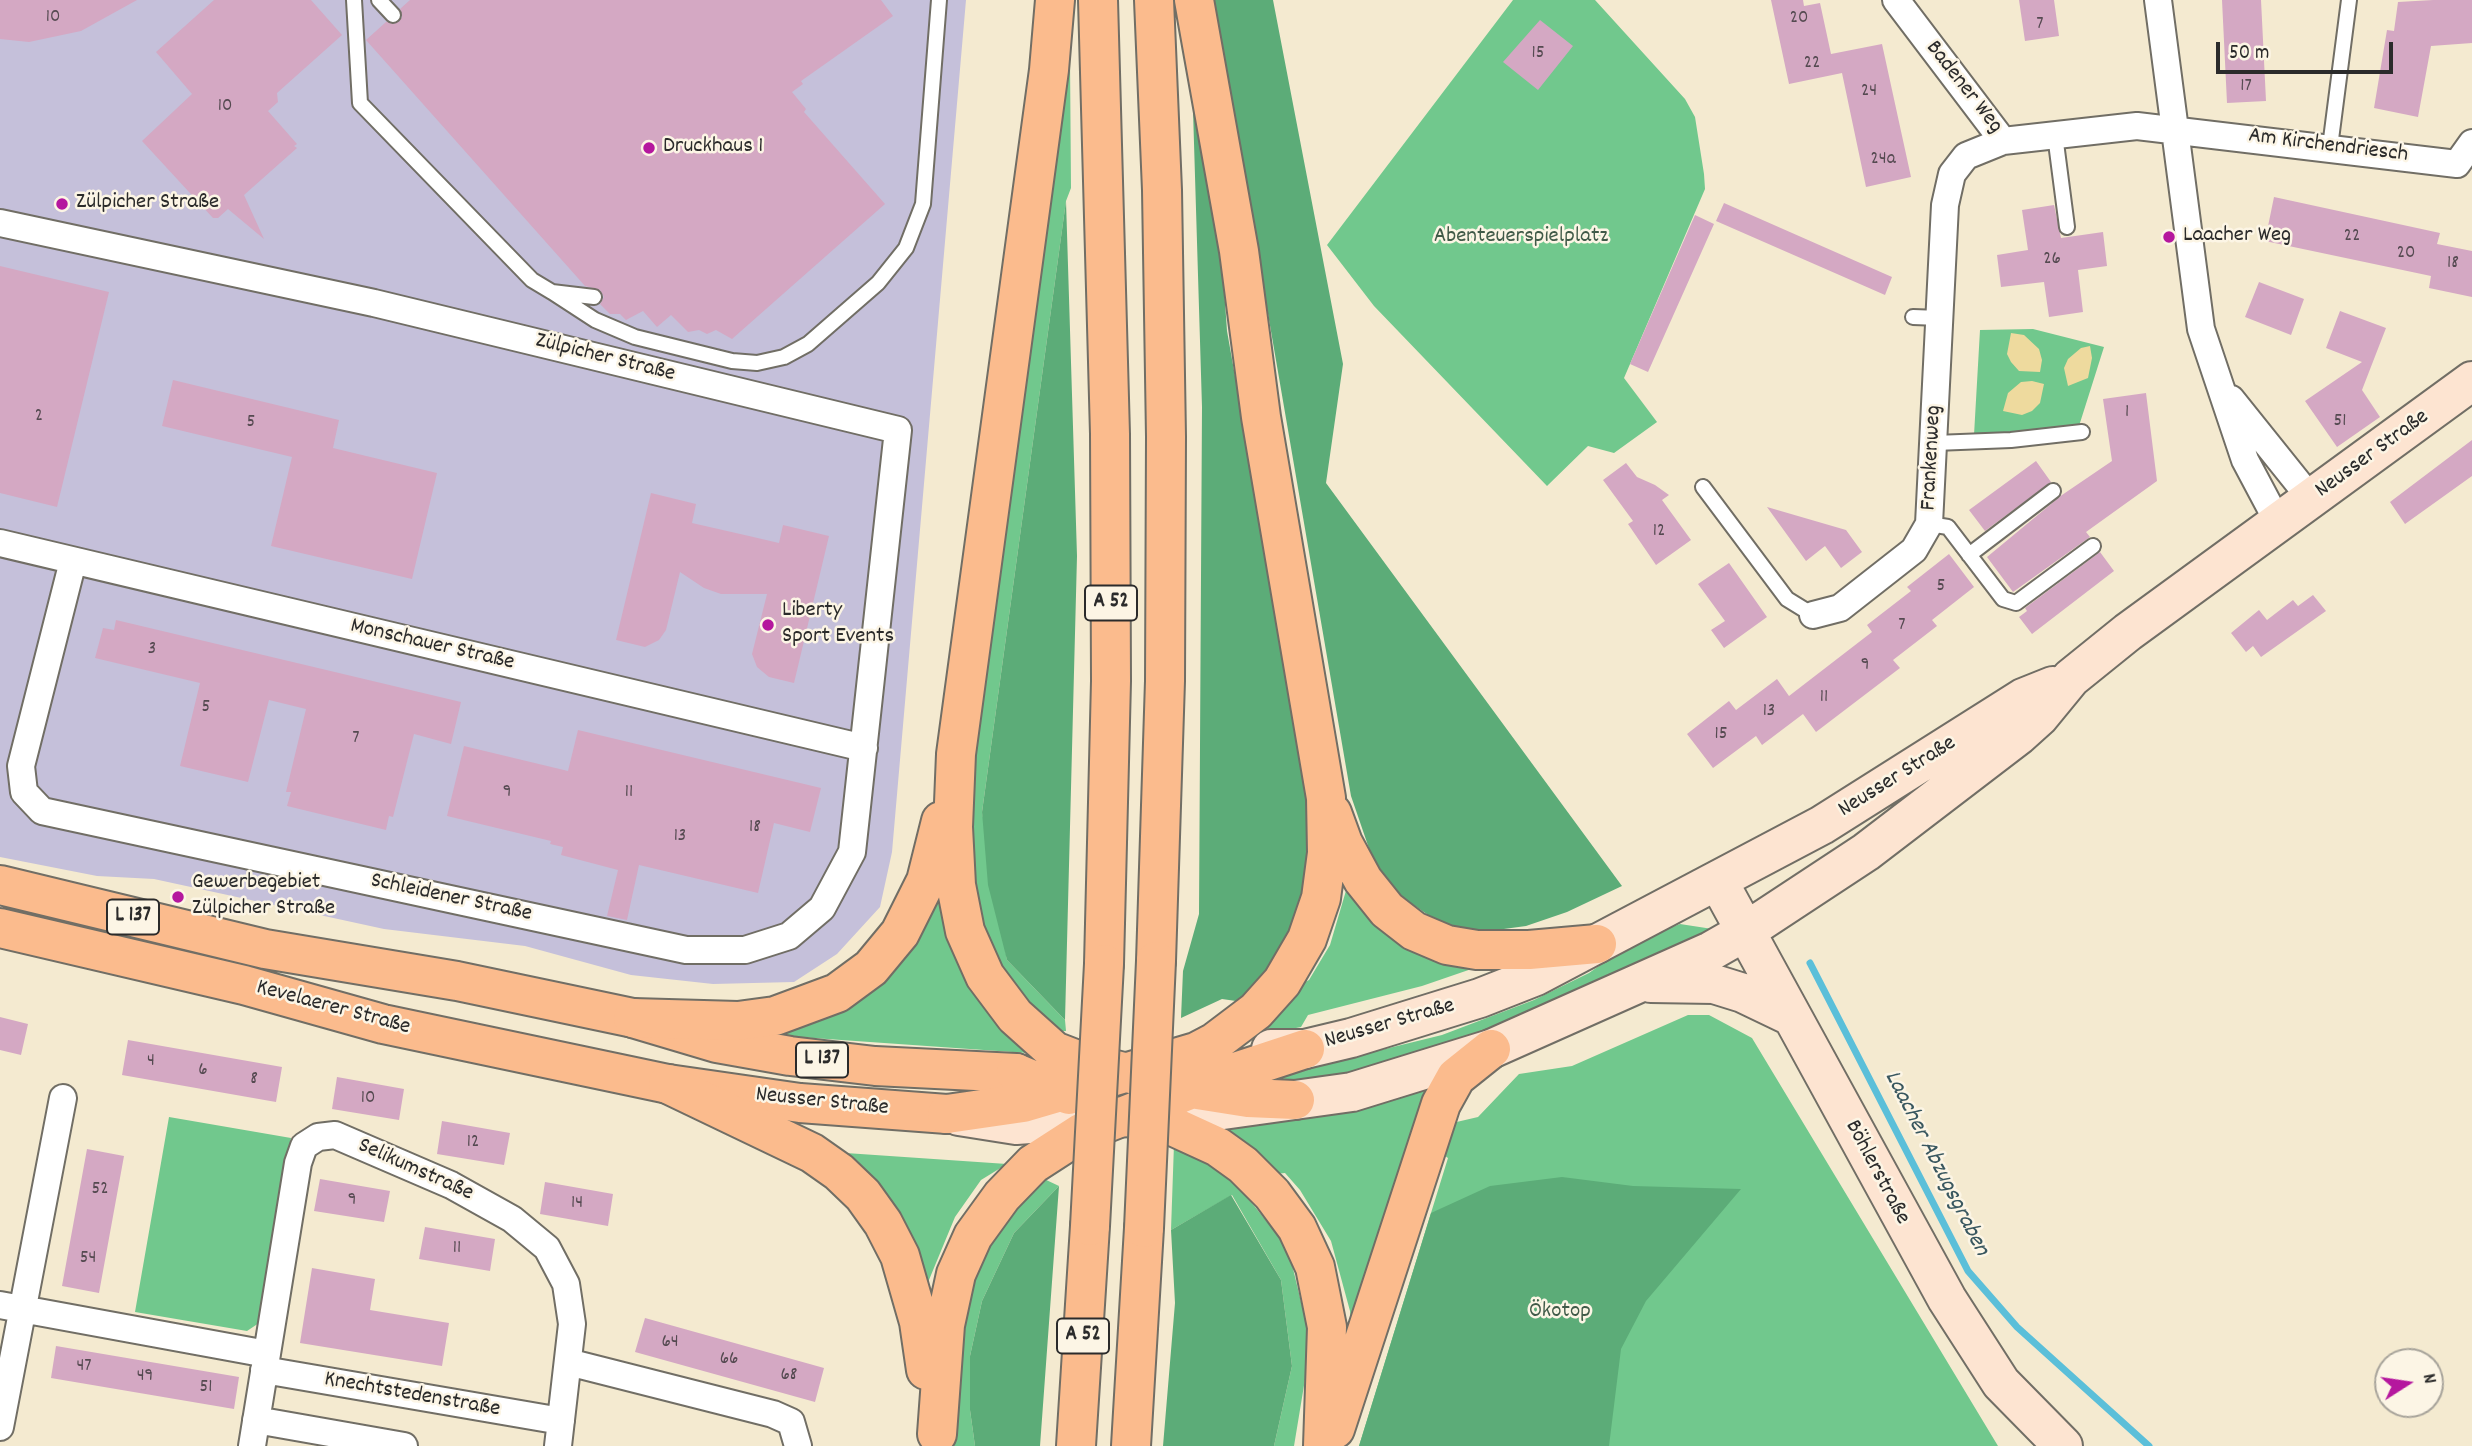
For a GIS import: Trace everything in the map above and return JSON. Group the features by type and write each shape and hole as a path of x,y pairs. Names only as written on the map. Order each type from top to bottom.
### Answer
{"main road":[{"path":"1055,0 1049,69 957,754 953,827 956,885 965,931 985,976 1015,1016 1054,1051 1191,1089 1248,1098 1295,1100"},
{"name":"A 52","path":"1076,1446 1104,964 1111,681 1110,434 1098,0"},
{"name":"A 52","path":"1131,1446 1156,961 1165,681 1167,437 1162,190 1154,0"},
{"path":"947,1114 1023,1103 1196,1052 1214,1042 1256,1011 1282,982 1307,939 1321,898 1327,853 1326,798 1261,417 1238,251 1194,0"},
{"name":"Neusser Straße","path":"668,1084 800,1103 947,1114 1016,1125 1125,1117 1352,1092 1491,1049 1642,983 1746,931 1866,852 2019,735 2071,678 2128,632 2472,381"},
{"name":"Neusser Straße","path":"633,1017 718,1043 790,1056 875,1066 1016,1073 1127,1072 1282,1047 1306,1049 1415,1020 1480,999 1536,976 1718,881 1873,795 2023,698 2071,678"},
{"path":"633,1017 738,1021 775,1016 837,993 871,968 900,933 926,881 957,754"},
{"path":"1326,798 1343,843 1363,880 1387,910 1414,931 1447,945 1477,950 1529,950 1597,944"},
{"name":"Böhlerstraße","path":"1718,881 1915,1246 1982,1357 2023,1407 2063,1446"},
{"name":"Kevelaerer Straße","path":"0,886 265,949 457,981 633,1017"},
{"name":"Kevelaerer Straße","path":"0,928 244,985 383,1024 668,1084"},
{"path":"1642,983 1714,984 1743,993 1791,1016"},
{"path":"938,1440 945,1325 956,1274 973,1236 1002,1196 1033,1164 1081,1133 1191,1089 1306,1049"},
{"path":"1329,1446 1359,1362 1441,1104 1456,1077 1491,1049"},
{"path":"1016,1073 1125,1117 1170,1125 1218,1147 1243,1165 1272,1194 1297,1228 1315,1267 1325,1313 1328,1357 1323,1446"},
{"path":"668,1084 812,1153 839,1172 863,1195 883,1223 911,1288 938,1440"}],"street":[{"name":"Badener Weg","path":"1896,0 2003,141 2137,126 2173,128"},
{"path":"2158,0 2201,329 2245,460 2279,524"},
{"name":"Am Kirchendriesch","path":"2173,128 2457,164 2472,144"},
{"name":"Frankenweg","path":"1813,615 1840,608 1914,550 1929,523 1945,205 1952,174 1966,156 2003,141"},
{"name":"Zülpicher Straße","path":"0,223 374,303 898,430 864,748"},
{"path":"2219,384 2312,500"},
{"name":"Monschauer Straße","path":"0,543 864,748"},
{"name":"Schleidener Straße","path":"73,561 21,766 24,792 42,811 686,950 745,950 789,936 822,908 852,852 864,748"},
{"path":"0,1427 11,1308 63,1098"},
{"name":"Selikumstraße","path":"265,1362 298,1163 304,1146 317,1137 335,1135 451,1185 512,1219 547,1248 566,1284 572,1324 560,1434"},
{"name":"Knechtstedenstraße","path":"11,1308 265,1362 560,1434"},
{"path":"265,1362 254,1433 404,1446"},
{"path":"568,1362 773,1414 791,1422 798,1446"}],"lane":[{"path":"354,0 360,103 532,280 595,320 635,337 732,361 757,363 784,357 808,344 878,283 906,248 923,204 939,0"},
{"path":"379,0 393,15"},
{"path":"2330,147 2349,0"},
{"path":"2055,135 2067,227"},
{"path":"552,292 594,297"},
{"path":"1913,317 1940,318"},
{"path":"1935,443 2011,440 2082,432"},
{"name":"Frankenweg","path":"1703,487 1787,600 1813,615"},
{"path":"1969,555 2053,491"},
{"path":"1929,523 1948,527 2003,599 2015,603 2093,547"}],"shaded area":[{"path":"0,0 966,0 892,852 880,907 837,954 794,982 713,984 631,975 525,946 384,929 154,879 97,876 0,857"}],"green space":[{"path":"1214,0 1273,0 1343,364 1326,483 1622,886 1567,912 1526,926 1489,931 1478,936 1437,921 1402,897 1373,860 1351,796"},
{"name":"Abenteuerspielplatz","path":"1513,0 1595,0 1685,99 1695,117 1704,174 1705,189 1624,378 1657,422 1614,453 1588,446 1547,486 1374,306 1327,245"},
{"path":"1191,44 1220,230 1227,331 1309,794 1311,851 1300,911 1275,964 1243,1002 1222,999 1181,1018 1183,971 1199,914 1202,407"},
{"path":"1070,60 1071,188 1066,201 982,812 1007,960 1065,1020 1066,1031 1046,1032 978,934 965,815 1064,71"},
{"path":"1066,201 1077,556 1065,1020 1007,960 988,885 982,812"},
{"path":"2033,329 2104,347 2079,426 1974,435 1980,330"},
{"path":"1350,877 1486,964 1422,986 1308,1015 1301,1027 1261,1035 1257,1030 1295,987 1309,980 1330,945"},
{"path":"940,896 1041,1054 770,1035"},
{"path":"1680,924 1719,930 1526,1024 1334,1084 1268,1082 1279,1075 1442,1035 1534,1000 1589,973 1633,942"},
{"name":"Ökotop","path":"1688,1015 1709,1015 1752,1038 1998,1446 1359,1446 1448,1158 1439,1152 1448,1124 1478,1117 1519,1074 1572,1066"},
{"path":"1434,1082 1353,1359 1350,1311 1331,1241 1300,1190 1285,1173 1274,1174 1206,1124"},
{"path":"169,1117 291,1138 259,1323 247,1331 135,1312"},
{"path":"1174,1144 1231,1177 1288,1248 1311,1343 1294,1446 1274,1446 1292,1366 1281,1280 1232,1195 1171,1230"},
{"path":"831,1152 1007,1164 981,1180 955,1217 924,1292"},
{"path":"1562,1177 1633,1186 1741,1189 1646,1301 1621,1349 1609,1446 1359,1446 1431,1213 1490,1186"},
{"path":"1042,1178 1059,1186 1014,1233 982,1301 970,1356 970,1410 975,1446 953,1446 949,1415 956,1325 983,1244"},
{"path":"1059,1186 1040,1446 975,1446 970,1410 970,1356 982,1301 1014,1233"},
{"path":"1231,1195 1281,1280 1292,1366 1274,1446 1163,1446 1175,1303 1171,1230"}],"sand":[{"path":"2011,333 2024,335 2039,349 2042,360 2040,372 2019,371 2011,362 2007,354"},
{"path":"2090,346 2092,358 2088,378 2068,386 2064,368 2068,359 2081,348"},
{"path":"2021,382 2044,384 2040,403 2032,411 2022,415 2003,411 2008,393"}],"building":[{"path":"0,0 137,0 81,31 29,42 0,39"},
{"path":"214,0 311,0 342,35 277,93 278,102 268,111 297,144 294,146 297,148 244,195 264,239 228,209 218,218 213,218 142,141 192,94 156,52"},
{"name":"Druckhaus 1","path":"410,0 881,0 893,16 801,81 803,84 792,92 806,109 804,112 885,204 732,339 716,330 707,334 699,330 688,332 671,315 657,327 643,311 626,320 620,314 610,314 600,304 604,297 600,290 585,286 366,40 386,22 399,22 402,17 400,9"},
{"path":"1771,0 1803,0 1804,6 1820,3 1831,54 1882,44 1911,177 1866,187 1842,73 1789,84"},
{"path":"2019,0 2054,0 2059,36 2025,41"},
{"path":"2222,0 2261,0 2266,101 2227,103"},
{"path":"2472,0 2472,43 2431,46 2418,117 2374,108 2387,30 2394,31 2398,2"},
{"path":"1540,20 1573,46 1538,90 1503,62"},
{"path":"2274,197 2440,233 2437,244 2472,251 2472,297 2429,288 2431,276 2265,241"},
{"path":"1724,203 1892,277 1885,295 1716,221"},
{"path":"2054,205 2061,238 2103,232 2107,266 2078,270 2083,312 2049,317 2044,282 2001,287 1997,255 2028,250 2022,210"},
{"path":"1695,215 1714,224 1648,372 1630,364"},
{"path":"0,266 109,292 57,507 0,493"},
{"path":"2259,282 2304,299 2291,335 2245,317"},
{"path":"2340,311 2386,328 2362,390 2380,417 2337,447 2305,401 2362,362 2326,348"},
{"path":"173,380 339,420 333,448 437,473 412,579 271,546 292,457 162,426"},
{"path":"2146,393 2157,481 2086,532 2090,537 2013,592 1987,557 2062,495 2112,461 2103,399"},
{"path":"2472,440 2472,476 2405,524 2390,502"},
{"path":"2036,461 2051,482 1985,531 1969,510"},
{"path":"1626,463 1637,477 1669,495 1662,500 1691,540 1656,565 1628,524 1633,521 1603,480"},
{"path":"651,493 696,504 692,523 779,543 783,525 829,536 794,683 769,677 757,667 752,654 767,594 721,594 704,588 680,572 666,630 659,640 645,647 616,640"},
{"path":"1767,507 1846,530 1862,552 1841,568 1825,546 1806,561"},
{"path":"2100,552 2114,571 2032,634 2019,617 2027,611 2025,608"},
{"path":"1949,554 1974,587 1932,620 1937,626 1893,660 1900,668 1816,732 1803,714 1762,745 1756,736 1713,768 1687,734 1729,701 1736,710 1777,679 1789,696 1872,632 1867,625 1911,591 1907,587"},
{"path":"1729,563 1767,617 1724,648 1711,630 1725,621 1698,584"},
{"path":"2313,595 2326,611 2261,657 2253,646 2246,652 2231,633 2259,610 2267,620 2293,600 2298,606"},
{"path":"116,620 461,702 451,744 414,734 393,817 389,816 386,830 287,806 291,792 286,792 306,709 269,700 248,782 180,766 200,683 95,658 103,628 114,630"},
{"path":"578,730 821,788 810,832 774,823 758,893 639,865 627,920 607,916 618,870 561,855 563,847 550,844 551,841 447,816 464,746 568,771"},
{"path":"0,1017 28,1024 21,1055 0,1050"},
{"path":"128,1040 282,1067 276,1102 122,1075"},
{"path":"337,1077 404,1089 399,1120 332,1109"},
{"path":"442,1121 510,1133 504,1165 437,1154"},
{"path":"87,1149 124,1156 99,1293 62,1286"},
{"path":"320,1179 390,1191 384,1222 314,1211"},
{"path":"545,1182 613,1194 608,1226 540,1214"},
{"path":"425,1227 495,1239 490,1271 419,1259"},
{"path":"312,1268 375,1279 370,1310 449,1323 442,1366 300,1343"},
{"path":"645,1318 824,1368 815,1402 635,1352"},
{"path":"56,1346 239,1377 234,1409 51,1378"}],"waterway":[{"name":"Laacher Abzugsgraben","path":"1810,963 1968,1271 2017,1327 2149,1446"}],"place":[{"name":"Druckhaus 1","path":"649,148"},
{"name":"Zülpicher Straße","path":"62,204"},
{"name":"Laacher Weg","path":"2169,237"},
{"name":"Liberty Sport Events","path":"768,625"},
{"name":"Gewerbegebiet Zülpicher Straße","path":"178,897"}]}
